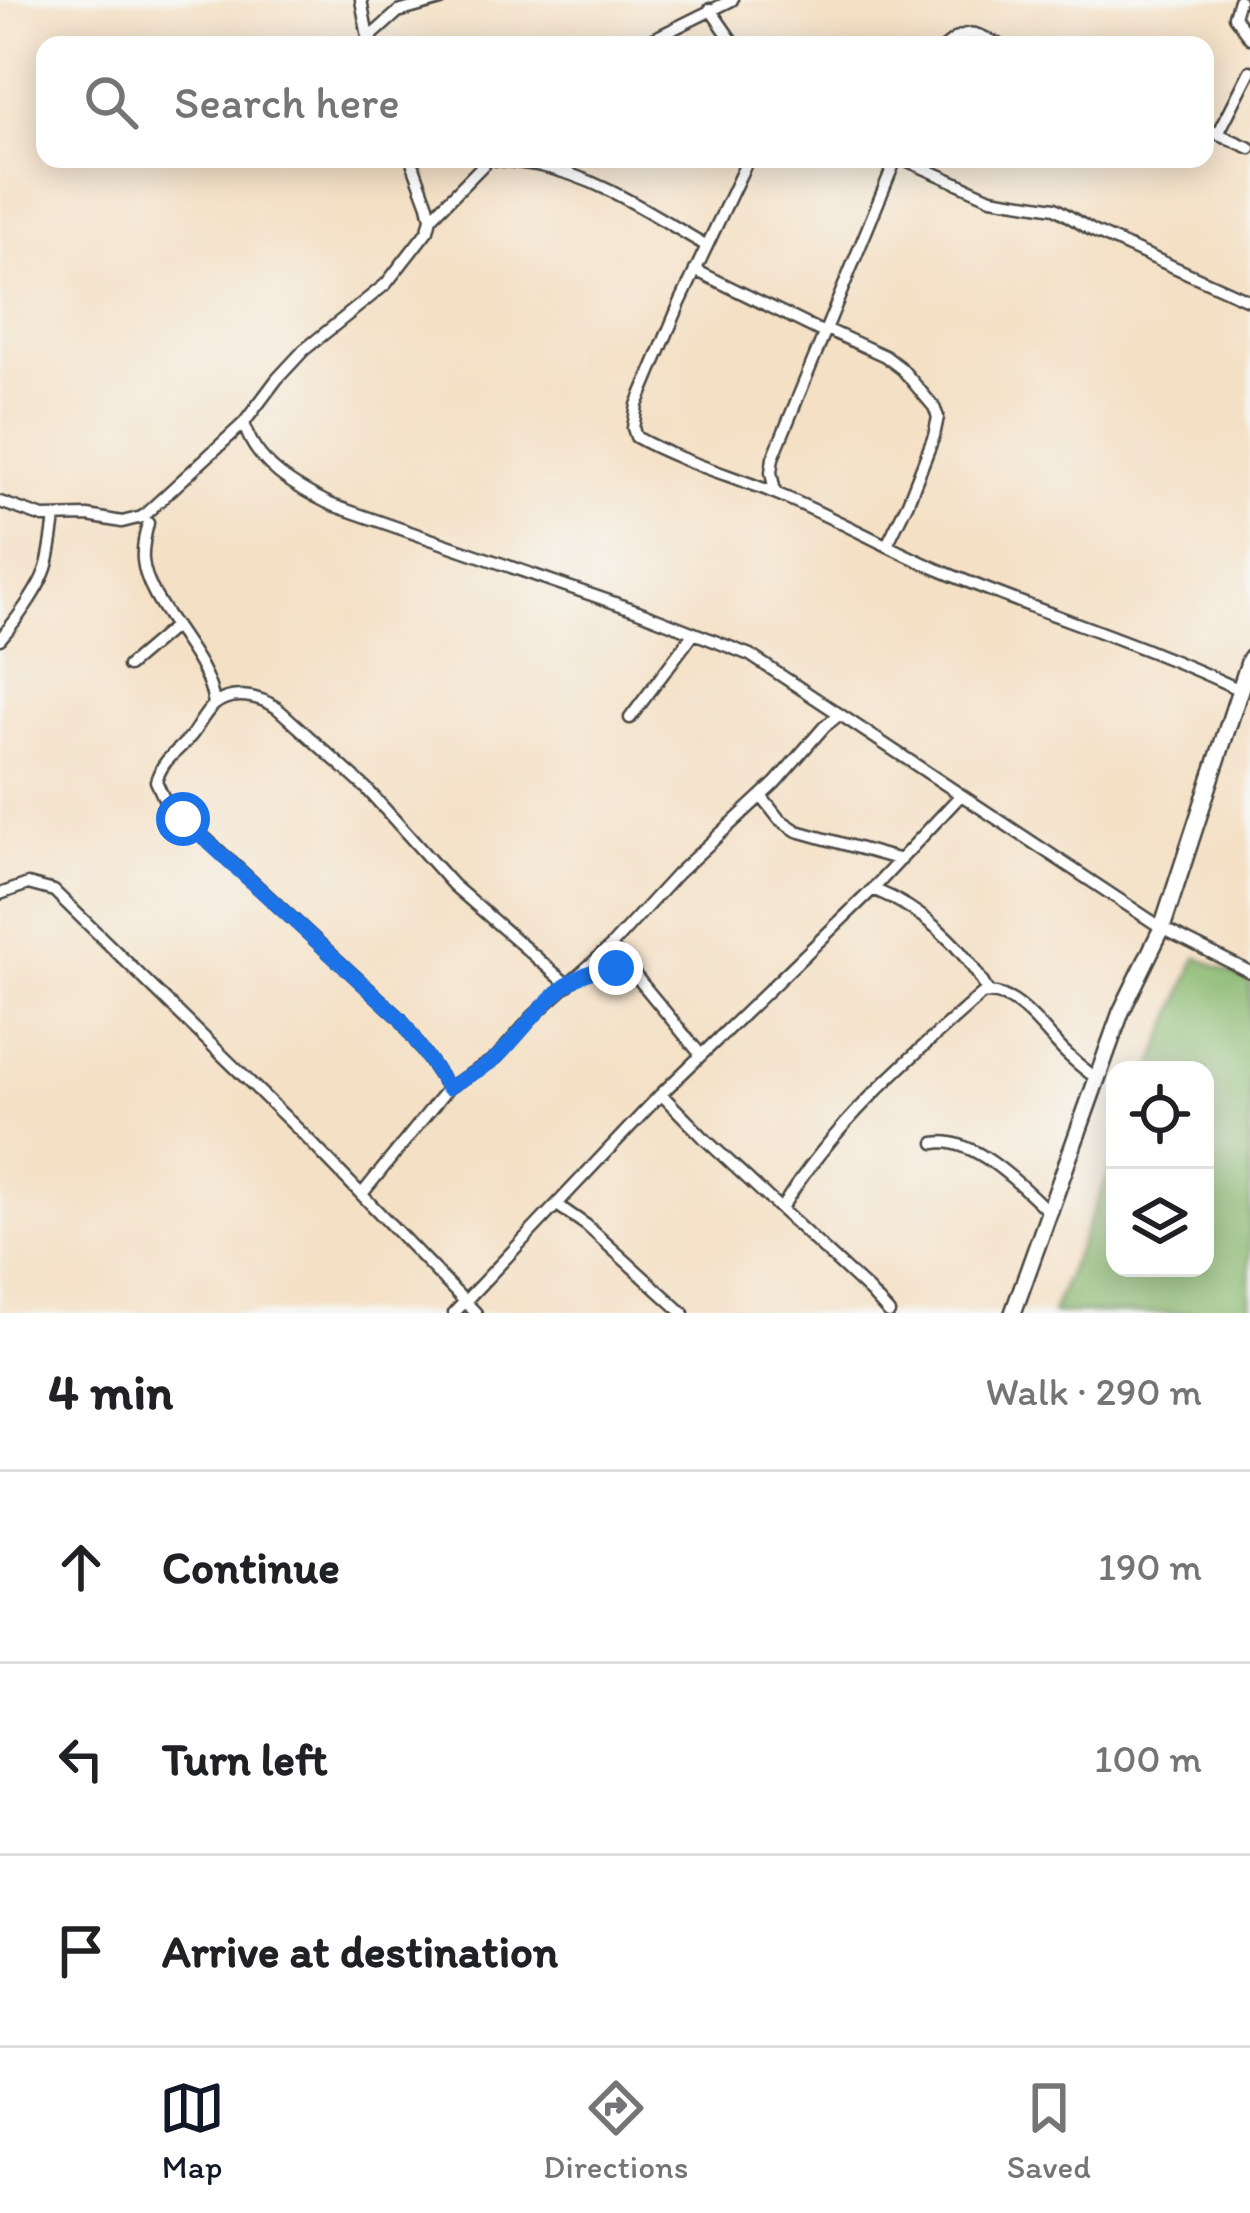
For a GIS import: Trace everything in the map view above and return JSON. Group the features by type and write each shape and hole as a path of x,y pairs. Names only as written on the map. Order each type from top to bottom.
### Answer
{"street":[{"path":"361,0 368,36"},
{"path":"375,36 398,12 441,0"},
{"path":"658,36 732,0"},
{"path":"1239,0 1234,16 1250,38"},
{"path":"710,9 729,36"},
{"path":"1218,134 1250,71"},
{"path":"1214,132 1250,148"},
{"path":"414,168 431,218"},
{"path":"0,502 26,513 55,517 88,516 122,523 142,517 244,423 304,350 386,284 428,230 431,218 480,168"},
{"path":"548,168 638,204 707,245"},
{"path":"744,168 637,405 636,437 775,492 996,593 1244,685"},
{"path":"775,492 773,458 895,168"},
{"path":"920,168 991,198 1055,208 1093,231 1250,302"},
{"path":"695,270 885,356 934,406 939,421 887,545"},
{"path":"244,423 257,452 282,475 332,505 638,610 750,655 1162,928 1250,972"},
{"path":"0,639 42,577 55,517"},
{"path":"148,523 143,566 212,689 214,704"},
{"path":"128,666 175,626"},
{"path":"630,718 693,634"},
{"path":"1013,1313 1121,1012 1162,928 1250,658"},
{"path":"448,1088 400,1018 165,801 157,781 162,765 214,704 249,695 277,708 366,788 453,885 568,985"},
{"path":"362,1194 448,1088 496,1058 839,715"},
{"path":"761,796 779,819 797,831 901,860"},
{"path":"454,1313 661,1094 873,889 960,796"},
{"path":"0,894 28,884 54,891 476,1313"},
{"path":"873,889 921,914 967,958 988,992"},
{"path":"611,946 701,1055"},
{"path":"583,972 604,968 630,972"},
{"path":"781,1209 868,1098 982,994 1007,998 1022,1008 1097,1079"},
{"path":"661,1094 889,1313"},
{"path":"935,1143 954,1142 983,1157 1048,1211"},
{"path":"557,1205 683,1313"}],"green space":[{"path":"1197,957 1250,982 1250,1313 1052,1313 1106,1180 1106,1277 1214,1277 1214,1061 1155,1061"}],"route":[{"path":"183,819 400,1018 448,1088 496,1058 533,1016 583,972 616,968"}]}
